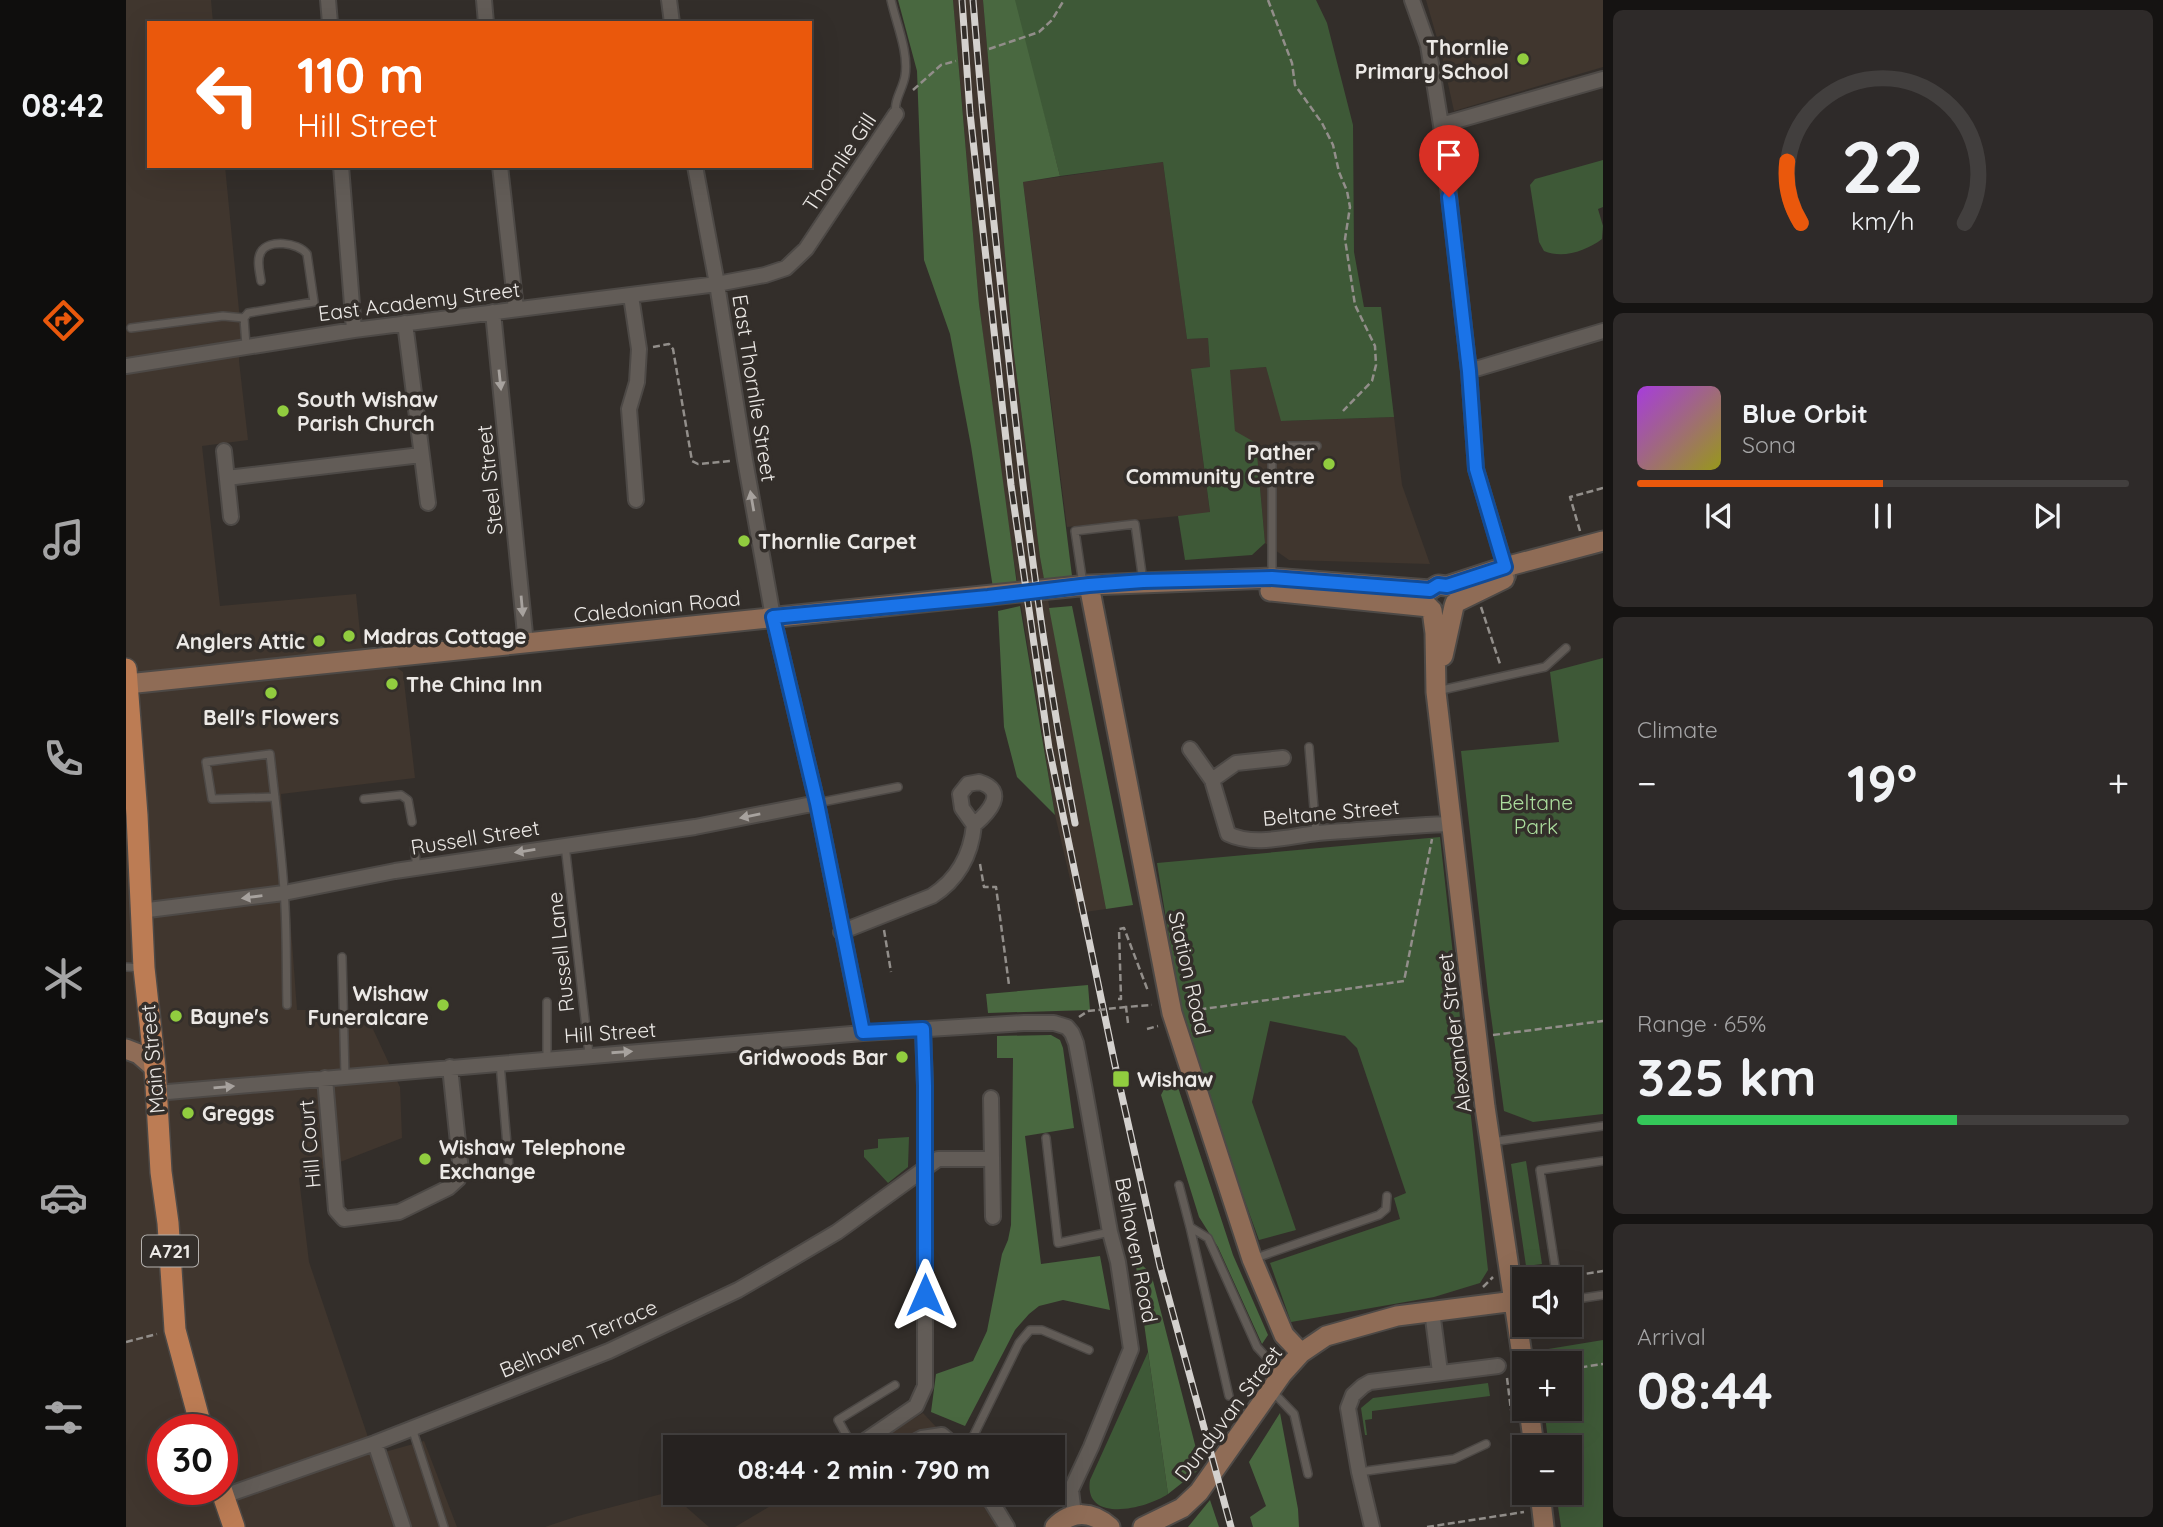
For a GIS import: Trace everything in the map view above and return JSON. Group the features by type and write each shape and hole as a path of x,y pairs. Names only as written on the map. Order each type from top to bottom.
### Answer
{"main road":[{"name":"Main Street","path":"126,679 137,815 140,911 135,968 155,1068 175,1330 198,1414"},
{"path":"227,1505 234,1527"}],"street":[{"path":"328,0 330,21"},
{"path":"484,0 486,21"},
{"path":"669,0 672,21"},
{"path":"1412,0 1428,45 1441,125 1469,371 1476,469 1507,572"},
{"path":"1441,125 1603,79"},
{"name":"Thornlie Gill","path":"718,284 786,268 806,249 896,114"},
{"path":"341,168 354,330"},
{"path":"500,168 516,309"},
{"name":"East Thornlie Street","path":"695,168 718,284 773,617 817,803 863,1032"},
{"name":"East Academy Street","path":"126,366 354,330 718,284"},
{"path":"631,296 639,349 638,382 629,409 636,500"},
{"name":"Steel Street","path":"493,312 526,644"},
{"path":"405,323 428,503"},
{"path":"1469,371 1603,331"},
{"path":"224,450 231,517"},
{"path":"227,478 421,455"},
{"name":"Caledonian Road","path":"126,679 526,644 1143,581 1272,578 1441,600 1507,572 1597,545"},
{"name":"Caledonian Road","path":"1192,581 1264,591 1441,600 1476,591 1507,572"},
{"name":"Station Road","path":"1086,585 1165,1020 1252,1259 1284,1335 1301,1353"},
{"name":"Alexander Street","path":"1441,600 1435,633 1444,824 1512,1282"},
{"name":"Beltane Street","path":"1190,749 1212,780 1228,834 1250,841 1444,824"},
{"path":"1212,780 1236,763 1283,758"},
{"name":"Russell Street","path":"140,911 284,893 417,867 695,827 817,803"},
{"path":"841,932 932,896 945,888 958,874 966,857 974,825"},
{"name":"Hill Street","path":"156,1093 863,1032 1024,1023 1054,1023 1067,1027"},
{"name":"Belhaven Road","path":"1067,1027 1076,1043 1110,1232 1118,1262 1131,1349 1101,1425 1071,1490 1074,1515"},
{"path":"873,1435 916,1406 925,1386 923,1029"},
{"path":"126,1049 139,1054 155,1068"},
{"name":"Hill Court","path":"325,1078 336,1210 344,1219 399,1212 448,1188 458,1179 461,1171 450,1067"},
{"path":"991,1098 993,1217"},
{"name":"Belhaven Terrace","path":"238,1488 375,1443 610,1351 738,1290 836,1231 938,1159 992,1158"},
{"name":"Dundyvan Street","path":"1143,1527 1182,1508 1199,1492 1277,1382 1301,1353 1326,1336 1397,1316 1512,1301"},
{"path":"1432,1311 1440,1372"},
{"path":"1372,1527 1348,1408 1353,1395 1370,1382 1498,1366"},
{"path":"375,1443 403,1527"},
{"path":"993,1505 1007,1527"},
{"path":"1055,1527 1074,1515 1095,1517 1110,1527"}],"lane":[{"name":"Thornlie Gill","path":"891,0 904,55 905,76 895,107 896,114"},
{"path":"246,346 244,318 248,313 314,302 307,254 302,247 293,244 267,246 258,260 261,281"},
{"path":"131,328 223,316 244,318"},
{"path":"1272,578 1272,458 1283,446 1317,446"},
{"path":"1086,585 1075,531 1135,524 1143,581"},
{"path":"1436,692 1545,667 1566,648"},
{"path":"1309,747 1316,834"},
{"path":"275,797 212,799 206,761 270,754 275,797 284,893 287,1005"},
{"path":"817,803 898,787"},
{"path":"364,799 401,795 408,800 412,822"},
{"path":"414,845 417,867"},
{"name":"Russell Lane","path":"565,845 589,1054"},
{"path":"342,957 345,1076"},
{"path":"547,1002 547,1058"},
{"path":"500,1062 509,1168"},
{"path":"1490,1142 1603,1126"},
{"path":"1046,1138 1058,1243 1110,1232"},
{"path":"1555,1267 1540,1170 1603,1161"},
{"path":"1179,1185 1229,1396"},
{"path":"1252,1259 1379,1215 1386,1209 1387,1196"},
{"path":"1190,1227 1208,1238 1257,1347 1293,1413 1308,1474"},
{"path":"1582,1298 1603,1295"},
{"path":"974,1435 1020,1343 1030,1330 1042,1331 1089,1350"},
{"path":"847,1435 838,1420 895,1385"},
{"path":"412,1428 444,1527"},
{"path":"1359,1472 1454,1459 1486,1444"}],"path":[{"path":"989,49 1039,32 1052,20 1064,0"},
{"path":"1268,0 1292,62 1295,85 1334,145 1350,207 1345,239 1355,305 1375,346 1376,365 1372,381 1343,411"},
{"path":"896,114 913,90 941,65 956,61"},
{"path":"639,349 669,344 673,349 692,461 698,464 745,460"},
{"path":"1597,545 1570,497 1603,488"},
{"path":"1476,591 1504,677"},
{"path":"1147,1029 1165,1020 1404,981 1444,824"},
{"path":"966,857 979,859 984,887 996,887 1009,985"},
{"path":"882,917 891,972"},
{"path":"1118,999 1121,999 1119,929 1124,928 1150,996"},
{"path":"1088,1012 1153,1005"},
{"path":"1126,1007 1128,1023"},
{"path":"1493,1035 1603,1021"},
{"path":"1582,1274 1603,1271"},
{"path":"1480,1289 1493,1277"},
{"path":"126,1342 175,1330"},
{"path":"1582,1367 1603,1364"},
{"path":"1427,1527 1542,1510"}],"shaded area":[{"path":"126,0 211,0 213,21 147,21 147,168 225,168 241,331 239,361 248,440 202,446 220,606 356,594 361,642 403,672 415,778 281,794 297,1010 364,1010 400,1087 402,1138 299,1178 309,1262 374,1455 424,1441 457,1527 126,1527"},
{"path":"953,0 983,0 1013,347 1040,557 1106,909 1078,913 1055,815 1007,518 979,304"},
{"name":"Thornlie Primary School","path":"1426,0 1603,0 1603,67 1454,111"},
{"path":"1163,162 1187,339 1208,338 1210,367 1191,369 1210,513 1067,527 1023,182"},
{"name":"Pather Community Centre","path":"1266,367 1282,421 1394,417 1402,485 1430,564 1289,560 1265,543 1256,444 1235,432 1229,370"},
{"path":"923,1413 944,1435 887,1435"},
{"path":"663,1494 663,1505 684,1505 709,1527 545,1527"},
{"path":"772,1505 993,1505 1007,1527 735,1527"}],"green space":[{"path":"898,0 953,0 979,304 1017,585 993,588 950,334 924,260 917,71"},
{"path":"983,0 1015,0 1060,176 1023,182 1072,576 1044,579 1040,557 1013,347"},
{"path":"1015,0 1316,0 1327,23 1353,125 1354,252 1364,307 1381,307 1394,417 1281,421 1266,367 1230,370 1235,431 1256,443 1265,543 1252,555 1185,560 1178,516 1210,512 1191,369 1210,367 1208,338 1187,339 1163,162 1060,176"},
{"path":"1603,160 1603,207 1598,209 1603,226 1602,239 1589,247 1566,254 1544,251 1539,242 1530,185 1535,179"},
{"path":"1020,606 1055,815 1017,777 1004,727 998,611"},
{"path":"1072,606 1133,905 1106,909 1049,608"},
{"name":"Beltane Park","path":"1603,658 1603,1114 1533,1122 1504,1111 1461,751 1559,742 1550,672"},
{"path":"1440,837 1488,1270 1480,1283 1434,1297 1291,1322 1270,1263 1400,1219 1394,1198 1406,1193 1357,1048 1345,1036 1270,1021 1252,1102 1296,1230 1259,1240 1214,1116 1181,1012 1157,863"},
{"path":"1088,985 1090,1010 988,1013 986,994"},
{"path":"1051,1035 1060,1040 1063,1048 1074,1128 1025,1136 1041,1264 1100,1256 1110,1310 1063,1300 1039,1306 1029,1314 1015,1330 965,1426 931,1412 936,1374 973,1361 987,1331 1002,1254 1011,1225 1013,1058 997,1058 997,1036"},
{"path":"1173,1072 1233,1255 1268,1335 1262,1344 1218,1247 1199,1217 1161,1095"},
{"path":"909,1137 908,1167 888,1183 864,1157 864,1150 878,1148 878,1139"},
{"path":"1526,1161 1542,1264 1526,1266 1511,1164"},
{"path":"1135,1259 1151,1273 1201,1468 1168,1494"},
{"path":"1603,1340 1603,1527 1561,1527 1558,1505 1582,1505 1582,1435 1547,1435 1546,1421 1582,1421 1582,1351 1536,1351"},
{"path":"1148,1352 1168,1494 1132,1508 1106,1508 1096,1503 1090,1494 1090,1480"},
{"path":"1488,1383 1490,1396 1372,1411 1372,1419 1365,1420 1365,1435 1361,1408 1373,1398"},
{"path":"1280,1413 1299,1527 1253,1527 1250,1517 1266,1506 1249,1462"},
{"path":"1210,1500 1219,1527 1188,1527"}],"railway":[{"path":"962,0 970,113 1011,485 1049,748 1160,1266 1231,1527"},
{"path":"973,0 993,214 1028,523 1044,643 1075,823"}],"place":[{"name":"Thornlie Primary School","path":"1523,59"},
{"name":"South Wishaw Parish Church","path":"283,411"},
{"name":"Pather Community Centre","path":"1329,464"},
{"name":"Thornlie Carpet","path":"744,541"},
{"name":"Madras Cottage","path":"349,636"},
{"name":"Anglers Attic","path":"319,641"},
{"name":"The China Inn","path":"392,684"},
{"name":"Bell's Flowers","path":"271,693"},
{"name":"Wishaw Funeralcare","path":"443,1005"},
{"name":"Bayne's","path":"176,1016"},
{"name":"Gridwoods Bar","path":"902,1057"},
{"name":"Wishaw","path":"1121,1079"},
{"name":"Greggs","path":"188,1113"},
{"name":"Wishaw Telephone Exchange","path":"425,1159"}],"route":[{"path":"925,1295 923,1029 863,1032 817,803 773,617 1143,581 1272,578 1430,590 1438,585 1447,586 1505,567 1476,469 1469,371 1449,197"}]}
